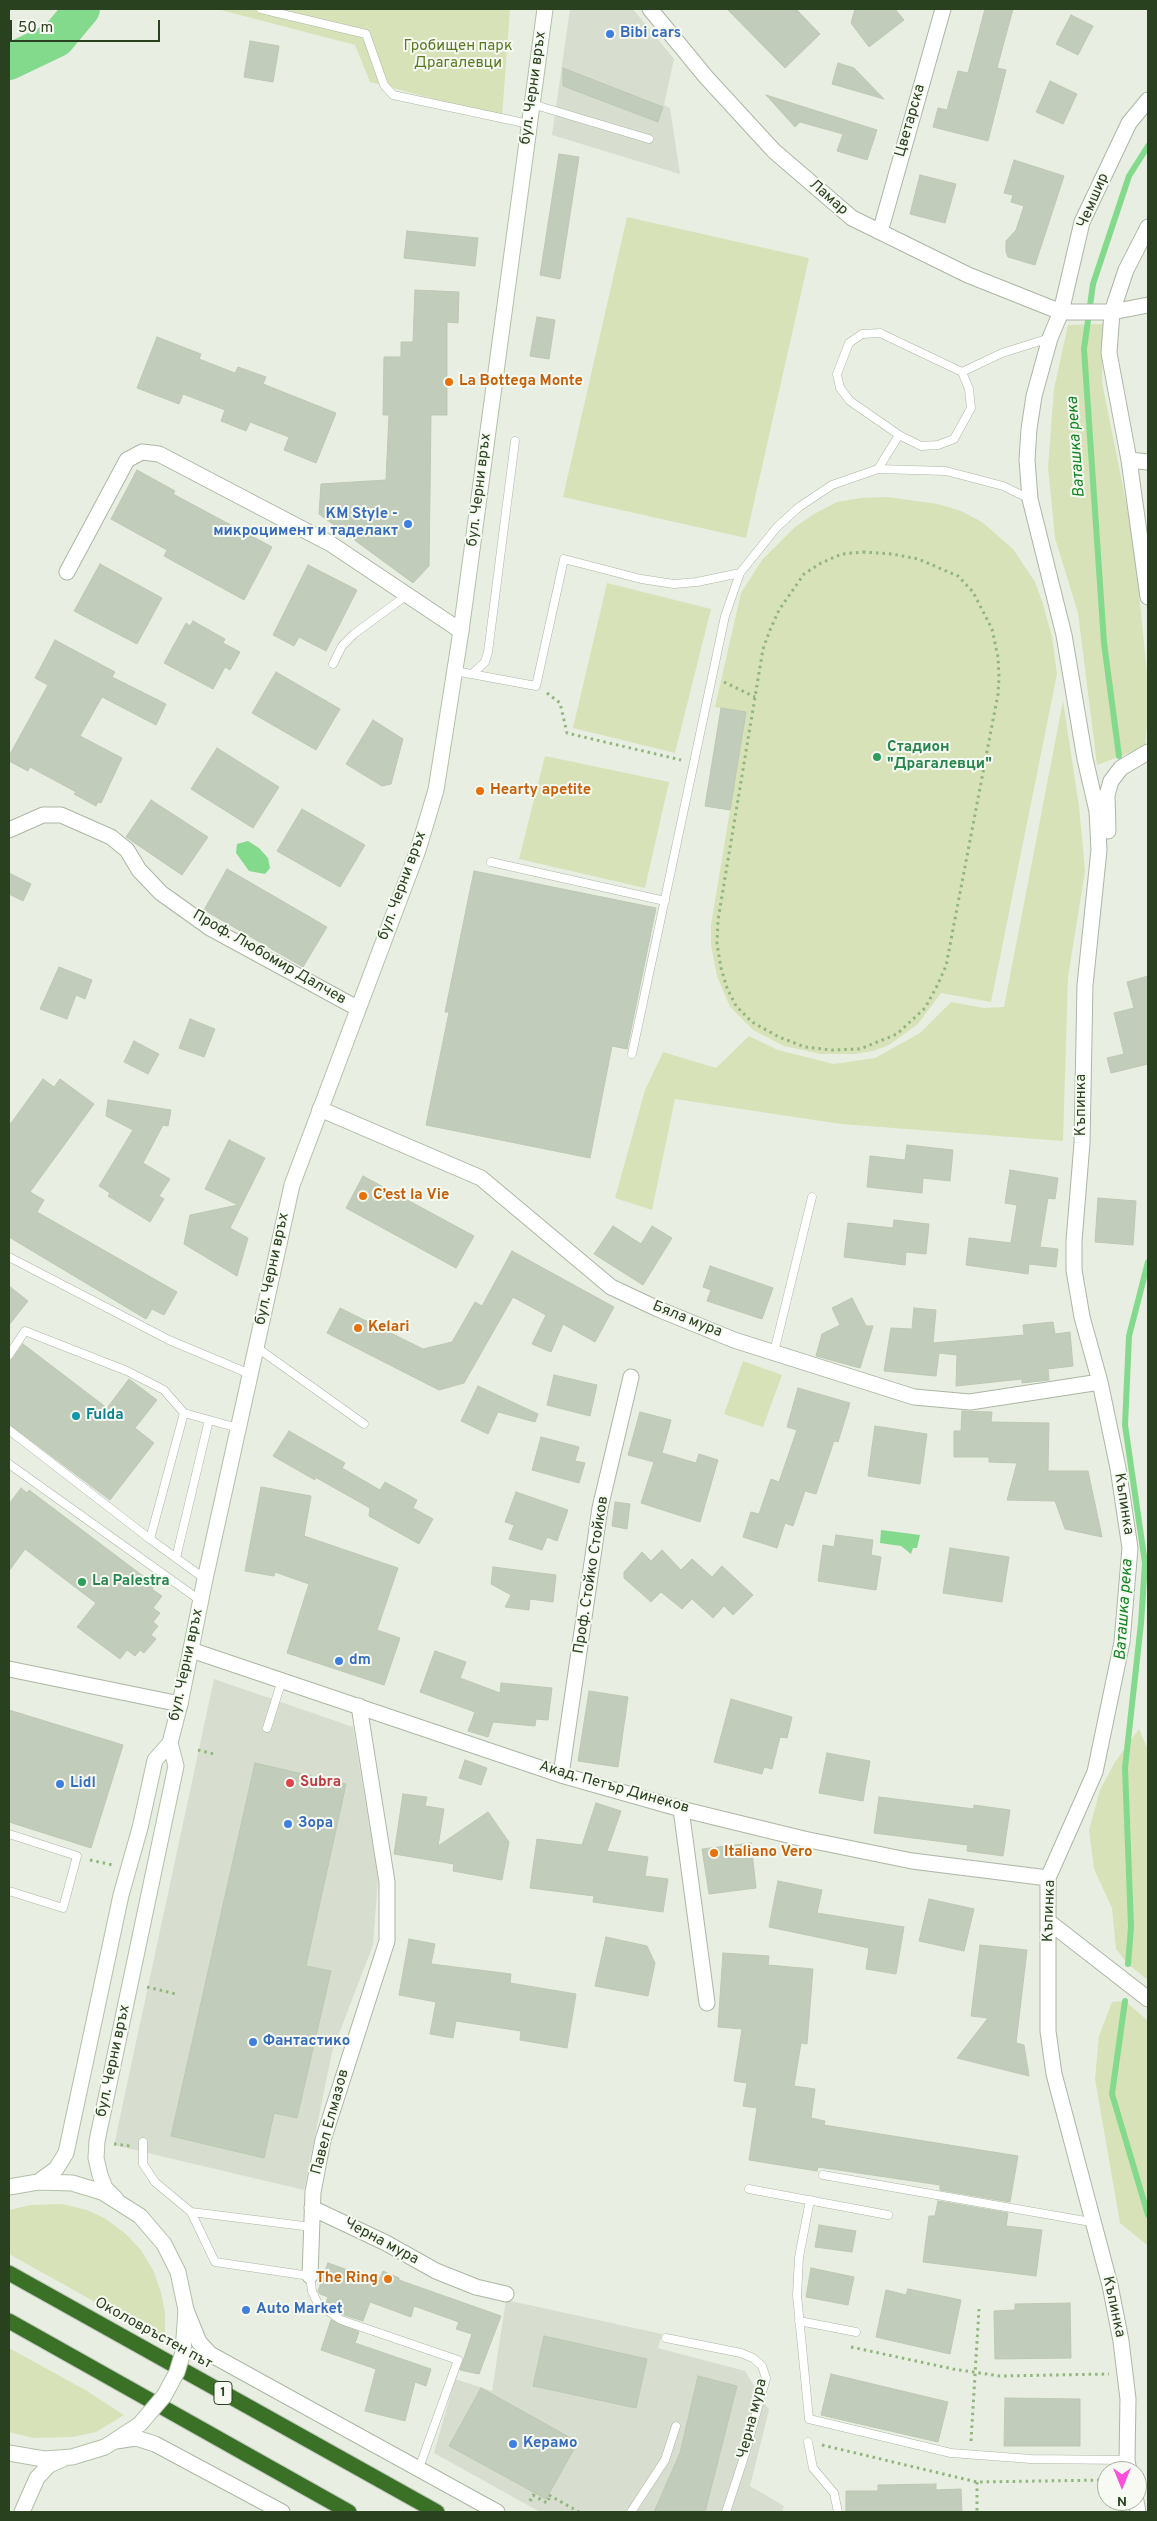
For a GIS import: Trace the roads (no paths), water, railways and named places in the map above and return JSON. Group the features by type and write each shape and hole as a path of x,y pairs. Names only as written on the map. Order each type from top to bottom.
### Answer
{"highway":[{"name":"Околовръстен път","path":"9,2273 437,2512"},
{"path":"9,2321 349,2512"}],"street":[{"name":"бул. Черни връх","path":"38,2182 56,2168 66,2153 120,1895 140,1828 155,1760 170,1743 180,1704 200,1601 292,1185 429,816 436,790 461,631 544,9"},
{"name":"Ламар","path":"650,9 706,77 774,151 852,218 968,275 1067,312"},
{"name":"Цветарска","path":"880,232 943,9"},
{"name":"Чемшир","path":"1100,850 1097,811 1085,759 1064,635 1030,498 1027,460 1034,396 1050,338 1067,312 1082,222 1129,123 1148,100"},
{"path":"1148,227 1106,311 1109,353 1129,460 1148,597"},
{"path":"1067,312 1106,311 1148,305"},
{"path":"67,572 127,460 142,452 159,454 331,544 461,631"},
{"path":"1129,460 1148,462"},
{"name":"Къпинка","path":"1128,2461 1128,2399 1110,2285 1091,2222 1054,2074 1048,2031 1048,1878 1095,1772 1122,1642 1130,1548 1118,1468 1100,1382 1082,1317 1074,1270 1074,1241 1082,1143 1085,985 1100,850 1105,842 1108,830 1107,795 1111,782 1121,768 1148,752"},
{"name":"Проф. Любомир Далчев","path":"9,830 43,815 61,815 111,837 127,850 139,870 160,892 210,928 357,1008"},
{"name":"Бяла мура","path":"320,1109 481,1178 611,1287 658,1309 734,1340 914,1397 970,1402 1100,1382"},
{"name":"Проф. Стойко Стойков","path":"561,1775 600,1508 631,1377"},
{"name":"Акад. Петър Динеков","path":"191,1650 561,1775 681,1809 804,1839 912,1861 1048,1878"},
{"path":"9,1669 180,1704"},
{"name":"Павел Елмазов","path":"310,2276 313,2192 322,2140 386,1942 386,1882 359,1706"},
{"name":"бул. Черни връх","path":"116,2199 105,2188 100,2175 96,2158 97,2141 176,1766 170,1743"},
{"path":"681,1809 707,2003"},
{"path":"1049,1922 1148,1999"},
{"path":"9,2187 38,2182 72,2183 116,2199 140,2216 164,2244 178,2272 186,2310 183,2352 177,2372 164,2396 140,2424 116,2441 95,2450 64,2458 49,2465 37,2478 22,2512"},
{"name":"Черна мура","path":"312,2208 386,2243 436,2271 476,2287 506,2294"},
{"name":"Околовръстен път","path":"186,2310 199,2342 210,2354 497,2512"},
{"path":"116,2441 136,2438 155,2444 282,2512"},
{"path":"9,2453 27,2457 64,2458"}],"lane":[{"path":"261,9 366,34 384,86 393,95 529,124"},
{"path":"532,104 649,139"},
{"path":"880,333 962,372 969,389 970,408 954,439 938,445 921,446 899,435 850,401 840,388 837,374 849,343 862,334 880,333"},
{"path":"962,372 1002,353 1050,338"},
{"path":"878,469 899,435"},
{"path":"472,674 485,662 488,652 515,441"},
{"path":"632,1054 725,616 740,573 777,527 799,506 832,485 878,469 946,471 1003,486 1030,498"},
{"path":"455,671 536,686 564,559 641,579 674,584 697,582 740,573"},
{"path":"333,664 342,646 354,634 407,595"},
{"path":"492,862 665,900"},
{"path":"774,1352 812,1197"},
{"path":"9,1257 169,1340 250,1374"},
{"path":"9,1355 25,1331 128,1371 164,1390 184,1413 238,1428"},
{"path":"256,1347 364,1424"},
{"path":"150,1539 184,1413"},
{"path":"176,1558 209,1420"},
{"path":"9,1430 150,1539 205,1578"},
{"path":"9,1464 200,1601"},
{"path":"268,1728 282,1680"},
{"path":"9,1834 77,1856 62,1908 9,1891"},
{"path":"143,2145 143,2164 155,2182 191,2212 215,2262 310,2276 312,2291 318,2304 341,2320 458,2360 419,2468"},
{"path":"823,2175 1091,2222"},
{"path":"748,2189 888,2215"},
{"path":"810,2200 799,2256 797,2295 809,2419 919,2446 970,2454 1097,2463"},
{"path":"191,2212 312,2227"},
{"path":"799,2321 856,2332"},
{"name":"Черна мура","path":"666,2338 741,2353 753,2358 762,2366 766,2378 745,2454 726,2512"},
{"path":"631,2512 665,2460 676,2426"},
{"path":"808,2442 813,2468 834,2493 838,2512"}],"waterway":[{"path":"9,62 57,39 82,9"},
{"name":"Ваташка река","path":"1119,756 1104,643 1084,349 1093,284 1129,176 1148,146"},
{"name":"Ваташка река","path":"1128,1964 1131,1927 1125,1768 1141,1623 1145,1563 1125,1425 1129,1336 1148,1262"},
{"name":"Ваташка река","path":"1125,2001 1112,2094 1148,2215"}],"place":[{"name":"Bibi cars","path":"610,34"},
{"name":"La Bottega Monte","path":"449,382"},
{"name":"KM Style - микроцимент и таделакт","path":"408,524"},
{"name":"Стадион \"Драгалевци\"","path":"877,757"},
{"name":"Hearty apetite","path":"480,791"},
{"name":"C’est la Vie","path":"363,1196"},
{"name":"Kelari","path":"358,1328"},
{"name":"Fulda","path":"76,1416"},
{"name":"La Palestra","path":"82,1582"},
{"name":"dm","path":"339,1661"},
{"name":"Subra","path":"290,1783"},
{"name":"Lidl","path":"60,1784"},
{"name":"Зора","path":"288,1824"},
{"name":"Italiano Vero","path":"714,1853"},
{"name":"Фантастико","path":"253,2042"},
{"name":"The Ring","path":"388,2279"},
{"name":"Auto Market","path":"246,2310"},
{"name":"Керамо","path":"513,2444"}],"park label":[{"name":"Гробищен парк Драгалевци","path":"458,56"}]}
